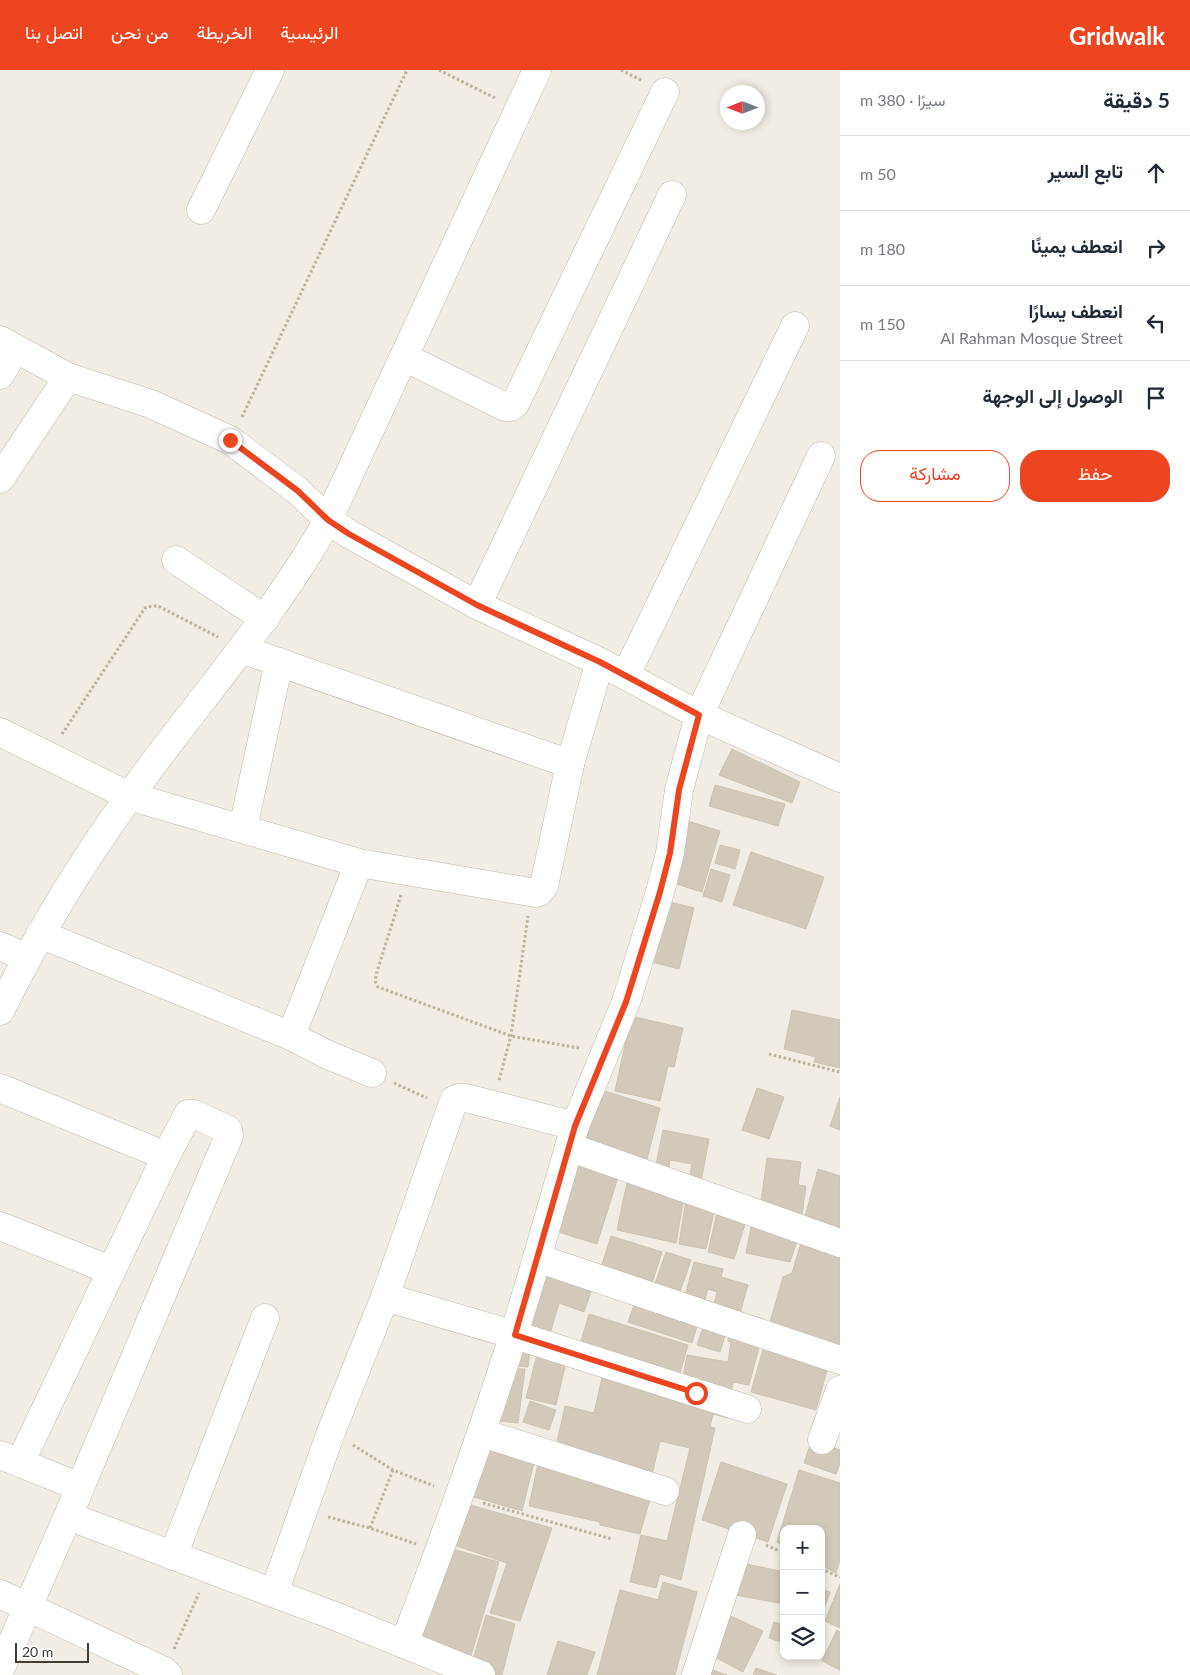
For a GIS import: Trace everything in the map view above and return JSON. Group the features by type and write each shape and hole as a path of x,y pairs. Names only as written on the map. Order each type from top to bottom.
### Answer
{"street":[{"path":"200,210 270,70"},
{"path":"0,1011 62,894 129,796 265,619 328,520 537,70"},
{"path":"404,357 505,407 511,407 515,404 665,92"},
{"path":"477,605 672,194"},
{"path":"626,674 795,326"},
{"path":"0,374 8,344 68,377 151,404 230,440 298,491 328,520 349,534 477,605 626,674 699,715 840,778"},
{"path":"0,479 68,377"},
{"path":"404,1644 460,1497 515,1335 572,1137 628,994 660,892 670,853 679,790 699,715 822,456"},
{"path":"176,560 265,619"},
{"path":"241,649 570,764"},
{"path":"243,828 279,662"},
{"path":"0,732 129,796 359,863 532,893 539,892 544,886 570,764 600,662"},
{"path":"291,1036 359,863"},
{"path":"0,946 33,946 291,1036 328,1055 372,1073"},
{"path":"0,1088 166,1156"},
{"path":"274,1594 331,1432 385,1297 454,1100 459,1098 493,1104 840,1243"},
{"path":"0,1670 68,1516 229,1136 228,1130 194,1114 188,1114 110,1270 10,1459 80,1487"},
{"path":"0,1226 110,1270"},
{"path":"537,1258 840,1360"},
{"path":"385,1297 515,1335 747,1409"},
{"path":"173,1556 265,1318"},
{"path":"822,1440 840,1390"},
{"path":"482,1434 665,1491"},
{"path":"68,1516 481,1675"},
{"path":"696,1675 742,1535"},
{"path":"0,1594 166,1673"}],"path":[{"path":"230,440 406,70"},
{"path":"439,70 518,110"},
{"path":"48,756 145,608 158,606 241,649"},
{"path":"408,872 376,975 375,981 378,987 511,1036 606,1052"},
{"path":"493,1104 511,1036 532,893"},
{"path":"769,1054 840,1072"},
{"path":"372,1073 451,1108"},
{"path":"331,1432 394,1470 460,1497 612,1539"},
{"path":"370,1528 394,1470"},
{"path":"304,1510 370,1528 439,1552"},
{"path":"166,1673 196,1602 207,1569"},
{"path":"823,1570 840,1577"}],"building":[{"path":"732,749 800,782 792,803 719,775"},
{"path":"715,785 785,804 778,826 709,806"},
{"path":"681,819 720,831 702,892 670,882"},
{"path":"720,845 740,850 735,869 715,863"},
{"path":"751,852 824,877 806,929 733,905"},
{"path":"711,869 730,875 722,902 703,896"},
{"path":"662,900 694,908 679,969 644,960"},
{"path":"792,1010 840,1020 840,1068 814,1062 816,1057 784,1049"},
{"path":"631,1016 683,1028 674,1067 668,1066 660,1101 615,1091"},
{"path":"757,1088 784,1097 769,1139 742,1130"},
{"path":"604,1091 660,1108 645,1167 583,1145"},
{"path":"840,1097 840,1130 830,1126"},
{"path":"663,1130 709,1139 701,1182 689,1180 692,1164 670,1160 668,1173 655,1170"},
{"path":"572,1154 620,1171 597,1244 552,1230"},
{"path":"767,1158 801,1162 798,1185 806,1186 802,1215 760,1209"},
{"path":"818,1169 840,1176 840,1238 802,1227"},
{"path":"629,1173 685,1192 676,1243 617,1230"},
{"path":"687,1193 716,1202 706,1249 679,1244"},
{"path":"719,1204 748,1215 734,1259 708,1252"},
{"path":"753,1217 800,1233 790,1262 746,1253"},
{"path":"804,1233 840,1247 840,1347 768,1329 783,1277 792,1273"},
{"path":"611,1236 662,1252 649,1293 598,1277"},
{"path":"666,1252 691,1260 679,1295 654,1286"},
{"path":"694,1262 723,1269 721,1277 748,1285 738,1320 712,1312 717,1292 708,1289 703,1306 684,1300"},
{"path":"540,1266 594,1283 584,1312 559,1303 549,1337 523,1328"},
{"path":"638,1294 700,1316 692,1343 628,1322"},
{"path":"589,1314 688,1345 678,1380 579,1348"},
{"path":"706,1318 728,1326 720,1352 697,1345"},
{"path":"731,1326 762,1336 749,1385 733,1382 731,1392 682,1383 687,1355 728,1362 731,1342 728,1341"},
{"path":"765,1342 830,1360 816,1410 751,1392"},
{"path":"531,1343 528,1367 508,1365"},
{"path":"537,1355 566,1362 556,1405 526,1398"},
{"path":"508,1368 525,1369 518,1423 487,1420"},
{"path":"604,1369 737,1409 733,1419 713,1414 710,1427 715,1428 681,1580 660,1574 656,1588 630,1582 641,1535 667,1541 690,1448 660,1441 651,1479 554,1456 565,1406 594,1413"},
{"path":"530,1401 556,1410 549,1430 523,1422"},
{"path":"485,1440 536,1454 522,1511 467,1495"},
{"path":"812,1440 840,1450 840,1463 836,1474 804,1463"},
{"path":"539,1459 652,1492 640,1534 600,1525 600,1522 529,1506"},
{"path":"721,1462 787,1484 768,1542 702,1520"},
{"path":"799,1470 840,1483 840,1560 836,1573 825,1567 825,1525 782,1525"},
{"path":"463,1503 552,1528 520,1621 490,1613 507,1563 448,1543"},
{"path":"780,1532 780,1544 777,1542"},
{"path":"445,1547 499,1562 469,1662 409,1642"},
{"path":"737,1562 780,1571 780,1603 730,1594"},
{"path":"663,1582 697,1592 675,1675 597,1675 620,1590 658,1600"},
{"path":"840,1584 840,1628 825,1621"},
{"path":"825,1590 830,1592 825,1606"},
{"path":"722,1612 763,1631 743,1672 709,1654"},
{"path":"486,1615 515,1624 502,1675 471,1667"},
{"path":"774,1622 780,1624 780,1642 769,1638"},
{"path":"837,1630 840,1632 840,1670 822,1661 825,1660 825,1655"},
{"path":"558,1641 595,1652 587,1675 547,1675"},
{"path":"702,1666 727,1675 700,1675"},
{"path":"756,1668 777,1675 753,1675"}],"route":[{"path":"230,440 298,491 328,520 349,534 477,605 626,674 699,715 679,790 672,828 670,853 660,892 626,1002 575,1126 515,1335 696,1393"}]}
